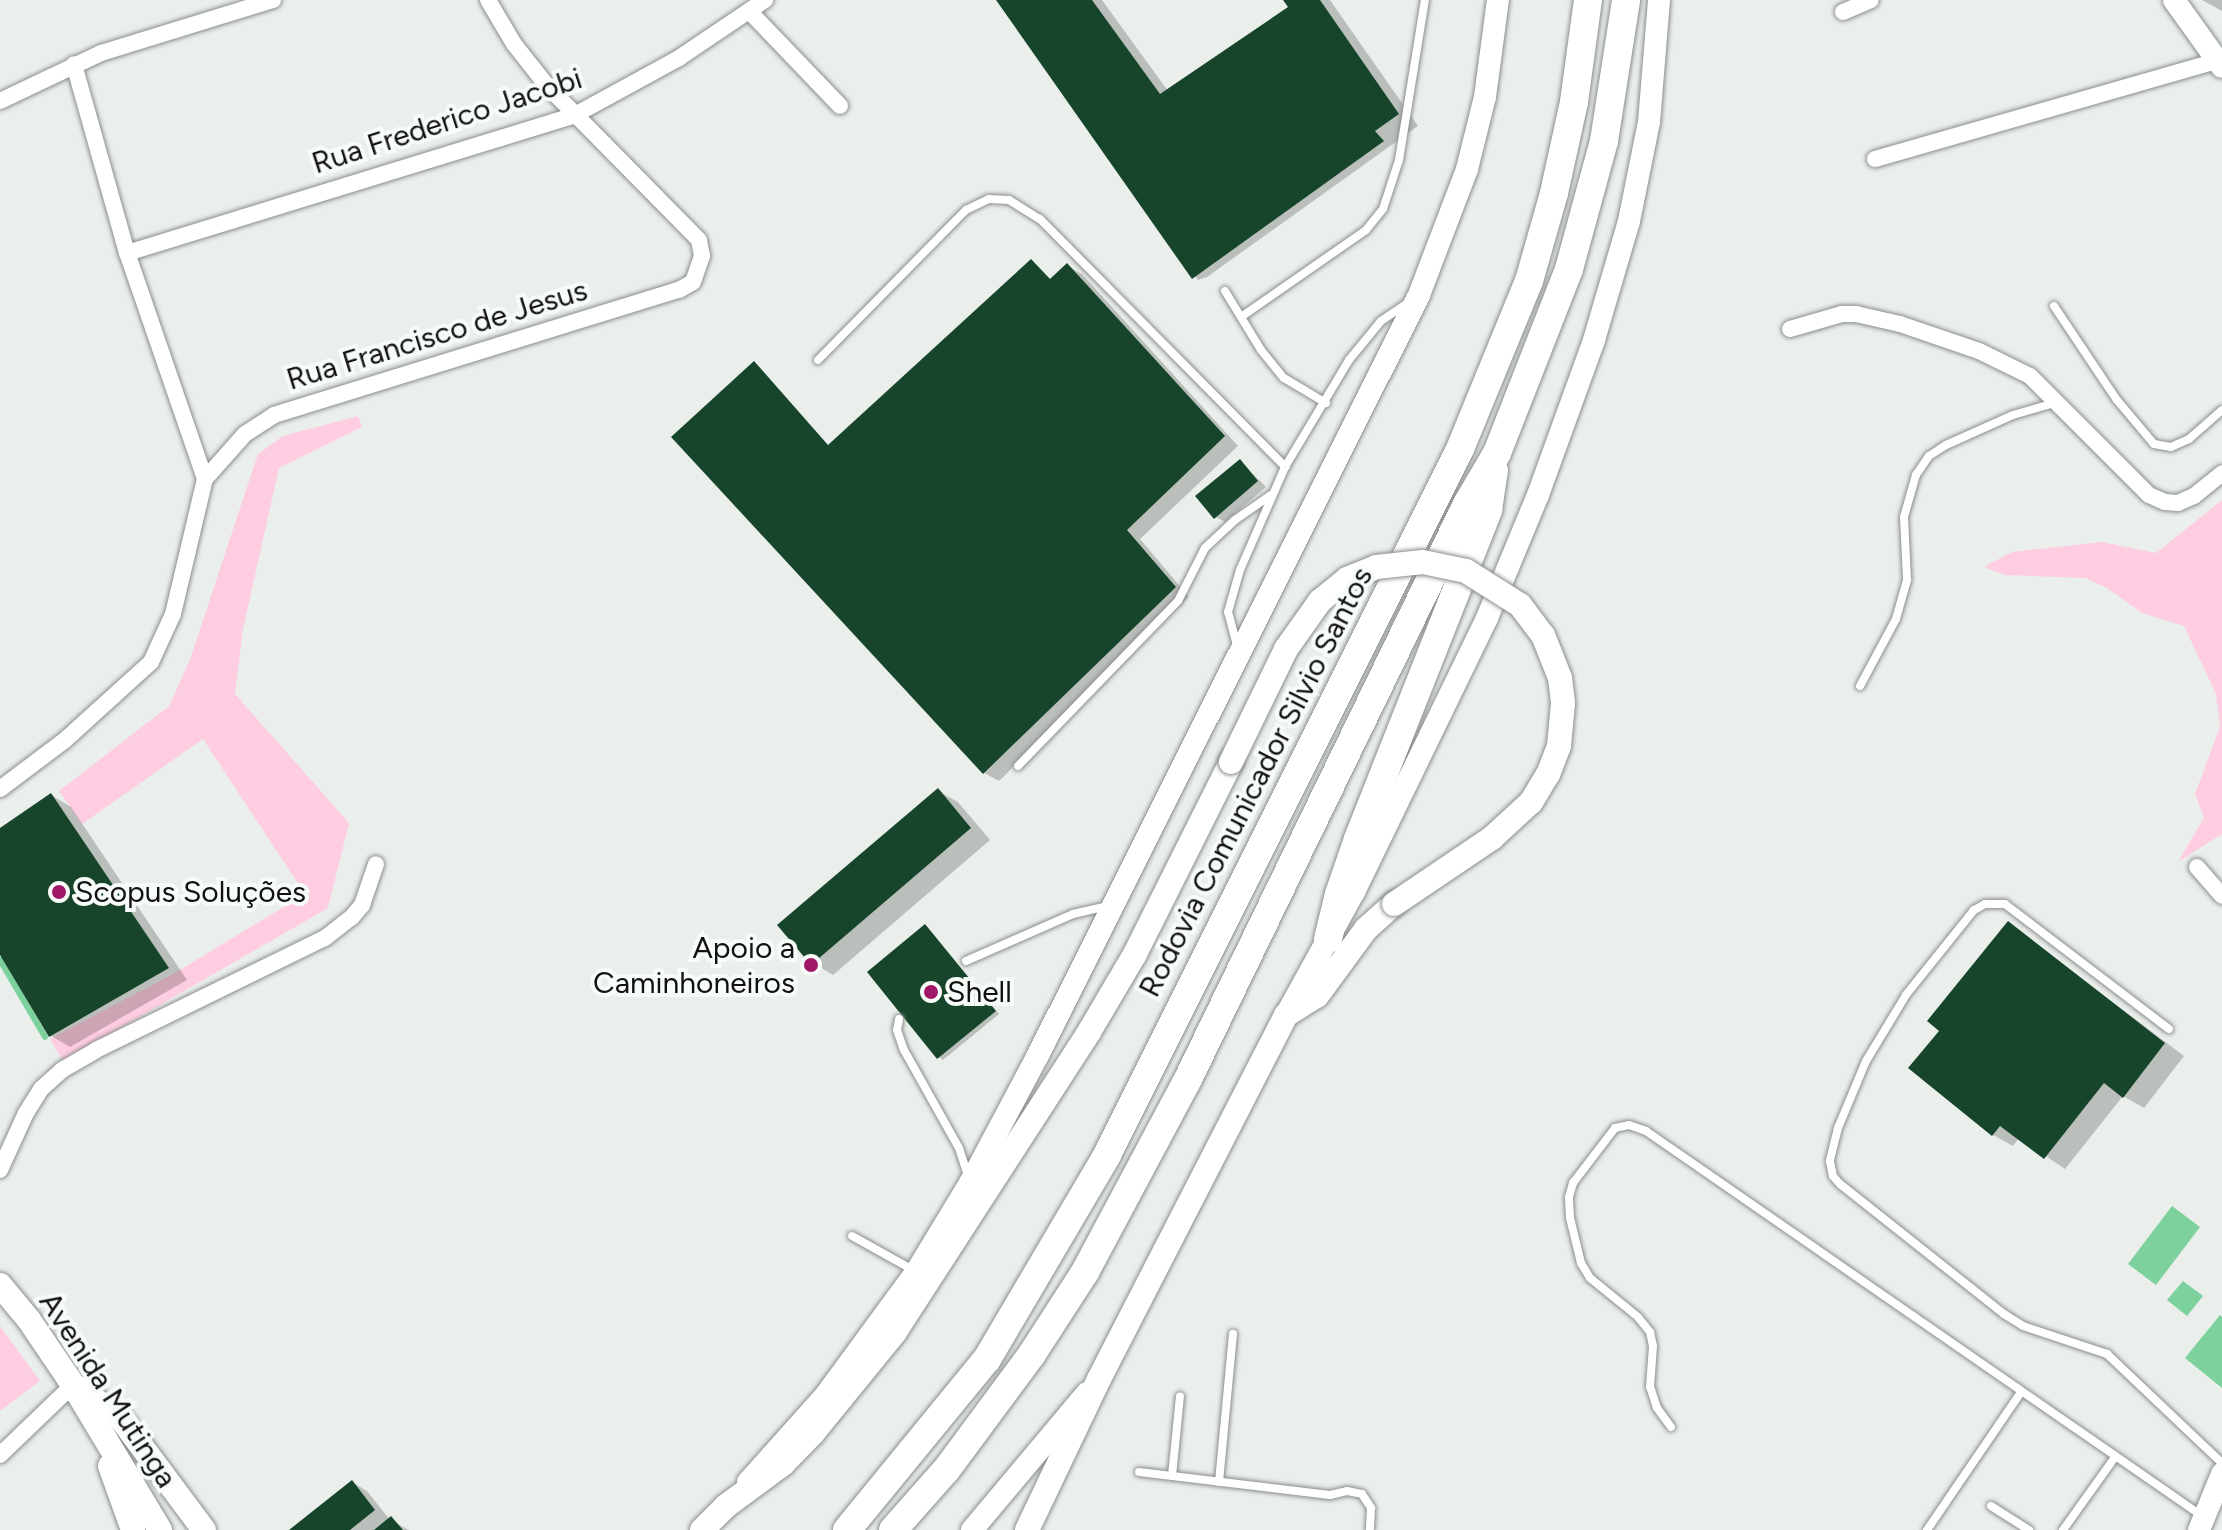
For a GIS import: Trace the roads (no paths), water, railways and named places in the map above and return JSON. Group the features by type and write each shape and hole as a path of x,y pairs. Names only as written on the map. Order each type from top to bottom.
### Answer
{"highway":[{"name":"Rodovia Comunicador Silvio Santos","path":"847,1530 987,1359 1107,1155 1460,449 1529,281 1554,193 1574,102 1588,0"},
{"path":"893,1530 947,1469 1032,1354 1085,1272 1188,1079 1467,504 1497,453 1569,269 1604,141 1626,0"},
{"path":"1328,939 1335,904 1358,839 1488,510 1497,453"}],"main road":[{"path":"702,1530 825,1396 916,1272 970,1183 1240,656 1419,295 1467,169 1485,97 1498,0"},
{"path":"1027,1530 1099,1379 1328,939 1487,618 1538,495 1594,340 1629,221 1649,122 1659,0"},
{"path":"2174,0 2220,64"},
{"path":"726,1506 783,1464 856,1385 895,1332 1054,1091 1135,954 1286,649 1320,601 1347,579 1376,567 1423,562 1466,571 1520,605 1543,635 1560,678 1563,703 1559,746 1548,774 1531,802 1492,838 1394,904 1366,929 1317,996 1286,1015"},
{"name":"Avenida Mutinga","path":"0,1285 29,1320 73,1385 106,1444 117,1474 160,1530"},
{"path":"972,1530 1099,1379"},
{"path":"73,1385 119,1416 204,1530"},
{"path":"1013,1530 1041,1482 1066,1450"},
{"path":"133,1530 117,1474 134,1461 151,1459"},
{"path":"2201,1523 2222,1474"}],"street":[{"path":"0,101 74,64 273,0"},
{"path":"488,0 514,44 575,115"},
{"name":"Rua Frederico Jacobi","path":"127,253 575,115 648,76 765,0"},
{"path":"1843,12 1871,0"},
{"path":"750,12 840,106"},
{"path":"0,789 65,740 151,662 173,614 205,479 127,253 74,64"},
{"path":"1875,159 2220,64"},
{"name":"Rua Francisco de Jesus","path":"205,479 245,434 274,415 679,290 693,282 702,256 699,240 575,115"},
{"path":"1790,329 1842,314 1900,324 1979,351 2030,376 2149,495 2178,503 2222,473"},
{"path":"0,1170 26,1113 41,1089 62,1070 96,1050 325,938 362,905 376,864"},
{"path":"2197,867 2222,896"},
{"path":"0,1455 73,1385"}],"lane":[{"path":"1241,317 1366,230 1383,209 1399,160 1425,0"},
{"path":"818,360 966,210 989,199 1009,200 1040,219 1285,467"},
{"path":"1225,291 1261,350 1284,378 1326,403"},
{"path":"1240,656 1228,612 1240,570 1285,467 1349,360 1381,321 1419,295"},
{"path":"2054,306 2117,400 2154,444 2171,447 2189,439 2222,410"},
{"path":"1860,686 1896,619 1907,580 1904,517 1916,475 1929,456 1946,445 2013,415 2059,402"},
{"path":"1018,766 1178,601 1190,570 1205,548 1235,520 1272,494"},
{"path":"2169,1029 2005,904 1985,904 1974,910 1906,995 1866,1061 1838,1128 1830,1161 1833,1176 1840,1184 2004,1314 2023,1326 2107,1354 2222,1463"},
{"path":"966,961 1073,914 1113,905"},
{"path":"899,1019 897,1030 904,1050 959,1148 970,1183"},
{"path":"1671,1427 1657,1408 1650,1387 1653,1346 1650,1332 1638,1317 1590,1278 1581,1263 1570,1218 1569,1197 1573,1183 1615,1128 1629,1125 1646,1131 2115,1457 2201,1523"},
{"path":"852,1236 916,1272"},
{"path":"1219,1482 1233,1334"},
{"path":"1927,1530 2021,1392"},
{"path":"1172,1476 1180,1396"},
{"path":"2063,1530 2115,1457"},
{"path":"1139,1472 1330,1495 1347,1491 1362,1494 1371,1508 1370,1530"},
{"path":"1991,1506 2029,1530"}],"waterway":[{"path":"0,960 45,1037"}],"place":[{"name":"Scopus Soluções","path":"59,892"},
{"name":"Apoio a Caminhoneiros","path":"811,965"},
{"name":"Shell","path":"931,992"}]}
